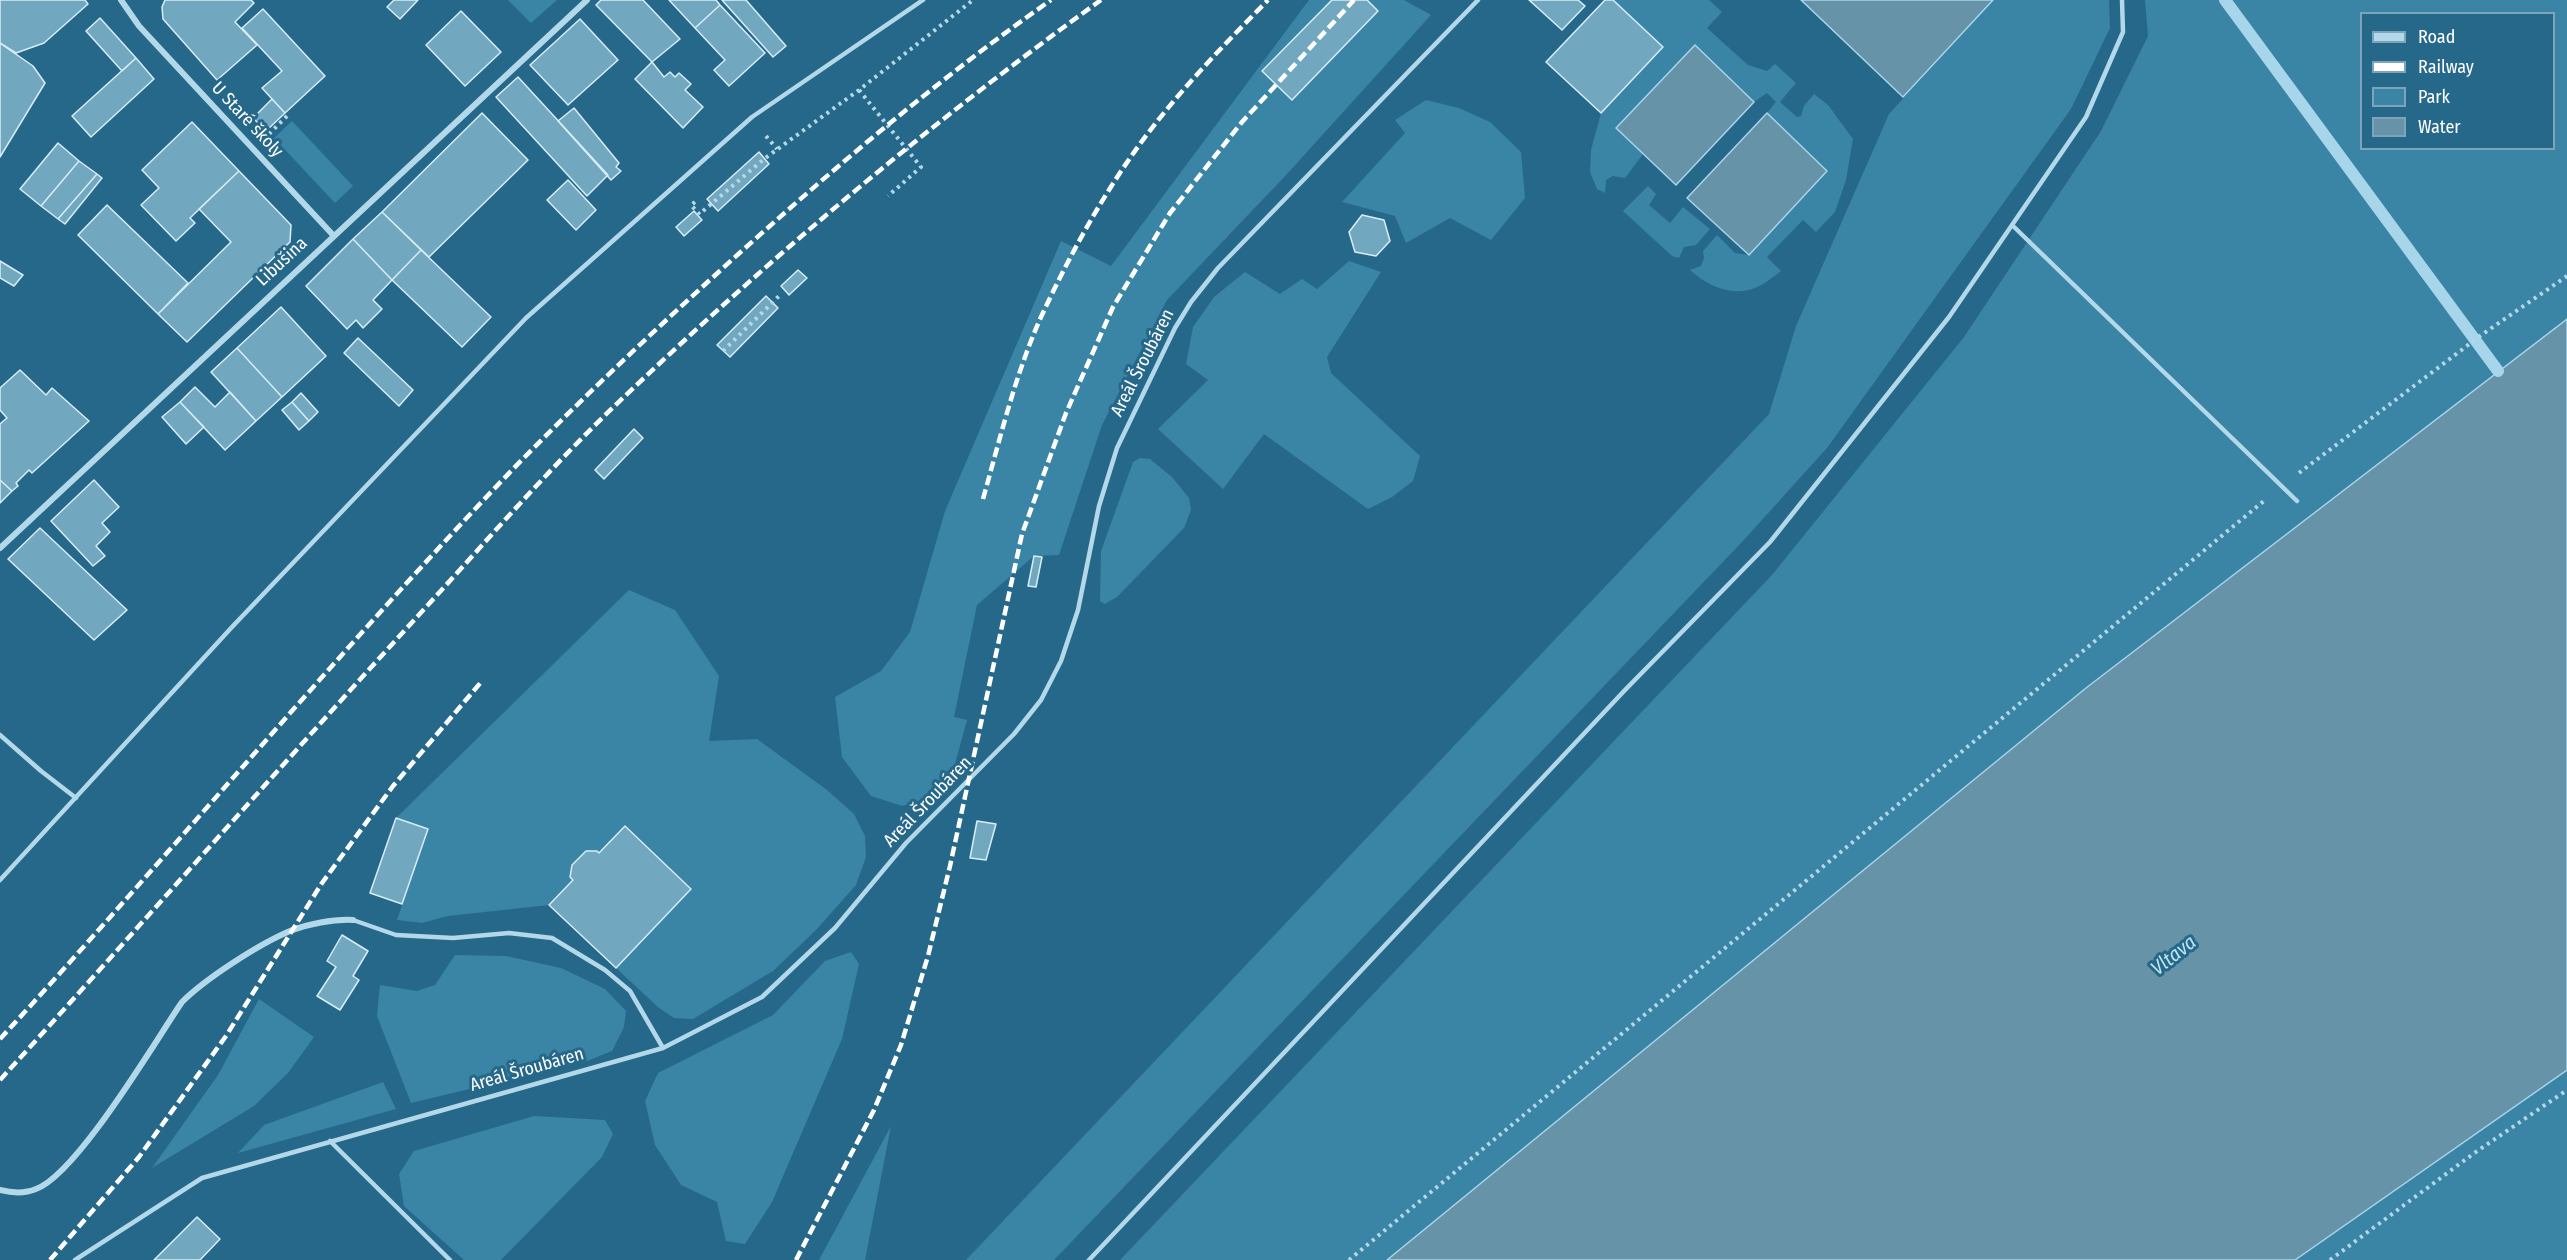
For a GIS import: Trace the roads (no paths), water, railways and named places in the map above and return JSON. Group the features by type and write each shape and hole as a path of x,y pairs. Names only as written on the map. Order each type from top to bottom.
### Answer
{"street":[{"name":"U Staré školy","path":"121,0 139,26 333,235"},
{"name":"Libušina","path":"0,548 586,0"},
{"path":"0,1190 13,1193 37,1189 62,1170 86,1144 182,1002 198,986 290,931 339,920 353,920"}],"lane":[{"path":"0,880 232,627 525,318 752,117 923,0"},
{"name":"Areál Šroubáren","path":"75,1260 202,1178 663,1048 762,997 835,928 906,843 1014,734 1041,700 1061,661 1078,610 1098,506 1117,448 1175,328 1191,302 1218,268 1478,0"},
{"path":"1089,1260 1624,690 1770,542 1949,317 2086,117 2123,32 2122,0"},
{"path":"2012,225 2297,501"},
{"path":"0,735 40,771 76,798"},
{"path":"353,920 396,936 453,938 509,933 552,938 605,970 630,991 663,1048"},
{"path":"330,1142 450,1260"}],"water":[{"path":"1801,0 1993,0 1903,97"},
{"path":"1695,45 1754,102 1676,185 1616,128"},
{"path":"1767,113 1827,171 1749,255 1687,198"},
{"name":"Vltava","path":"2567,319 2567,1070 2295,1260 1387,1260 2086,688"}],"waterway":[{"path":"2225,0 2498,371"}],"railway":[{"path":"0,1039 382,610 513,469 567,415 677,310 811,190 969,60 1051,0"},
{"path":"0,1080 499,527 598,422 738,292 856,190 977,93 1101,0"},
{"path":"983,499 1023,361 1041,317 1093,216 1130,158 1178,96 1268,0"},
{"path":"796,1260 874,1110 901,1045 928,956 950,866 1022,534 1066,413 1113,307 1170,213 1242,122 1354,0"},
{"path":"50,1260 139,1157 226,1036 322,883 393,786 482,681"}]}
